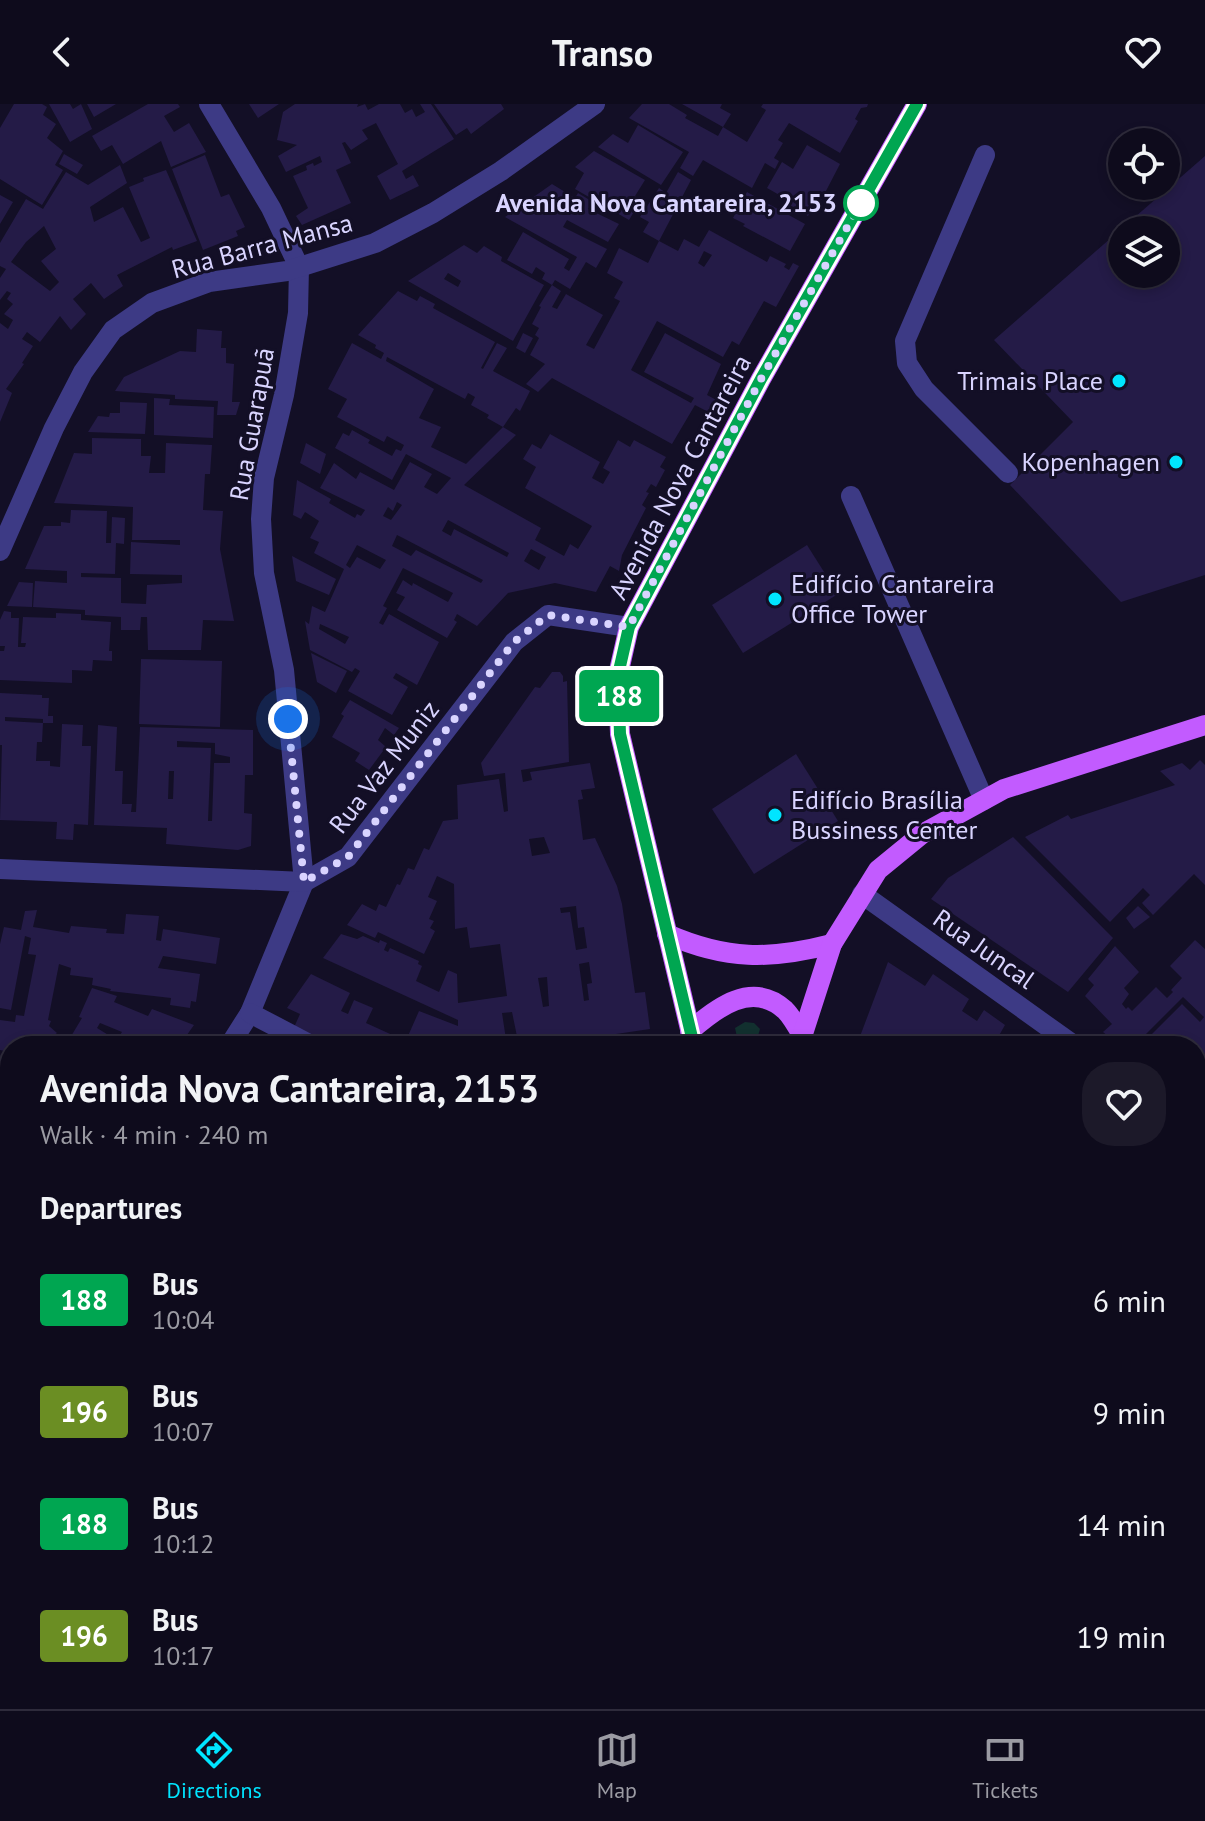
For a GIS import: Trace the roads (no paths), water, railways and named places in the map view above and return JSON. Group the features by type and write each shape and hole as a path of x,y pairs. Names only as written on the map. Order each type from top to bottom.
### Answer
{"main road":[{"name":"Avenida Nova Cantareira","path":"692,1036 620,734 618,675 629,627 761,379 917,104"},
{"path":"803,1036 832,944 878,870 922,834 1004,789 1205,725"},
{"path":"667,934 701,948 756,957 792,955 832,944"},
{"path":"694,1036 718,1007 741,998 762,998 786,1011 798,1036"}],"street":[{"name":"Rua Guarapuã","path":"209,104 271,208 299,267 298,313 284,395 264,478 261,519 264,573 284,670 304,882 250,1013 235,1036"},
{"name":"Rua Barra Mansa","path":"0,551 75,386 113,330 152,303 209,282 287,271 375,243 433,213 501,171 595,104"},
{"path":"985,155 905,341 907,363 924,389 1008,473"},
{"path":"851,496 984,800"},
{"name":"Rua Vaz Muniz","path":"304,882 348,857 514,642 548,615 629,627"},
{"path":"0,869 304,882"},
{"name":"Rua Juncal","path":"862,894 1061,1036"},
{"path":"250,1013 294,1036"}],"place":[{"name":"Avenida Nova Cantareira, 2153","path":"861,203"},
{"name":"Trimais Place","path":"1119,381"},
{"name":"Kopenhagen","path":"1176,462"},
{"name":"Edifício Cantareira Office Tower","path":"775,599"},
{"name":"Edifício Brasília Bussiness Center","path":"775,815"}]}
